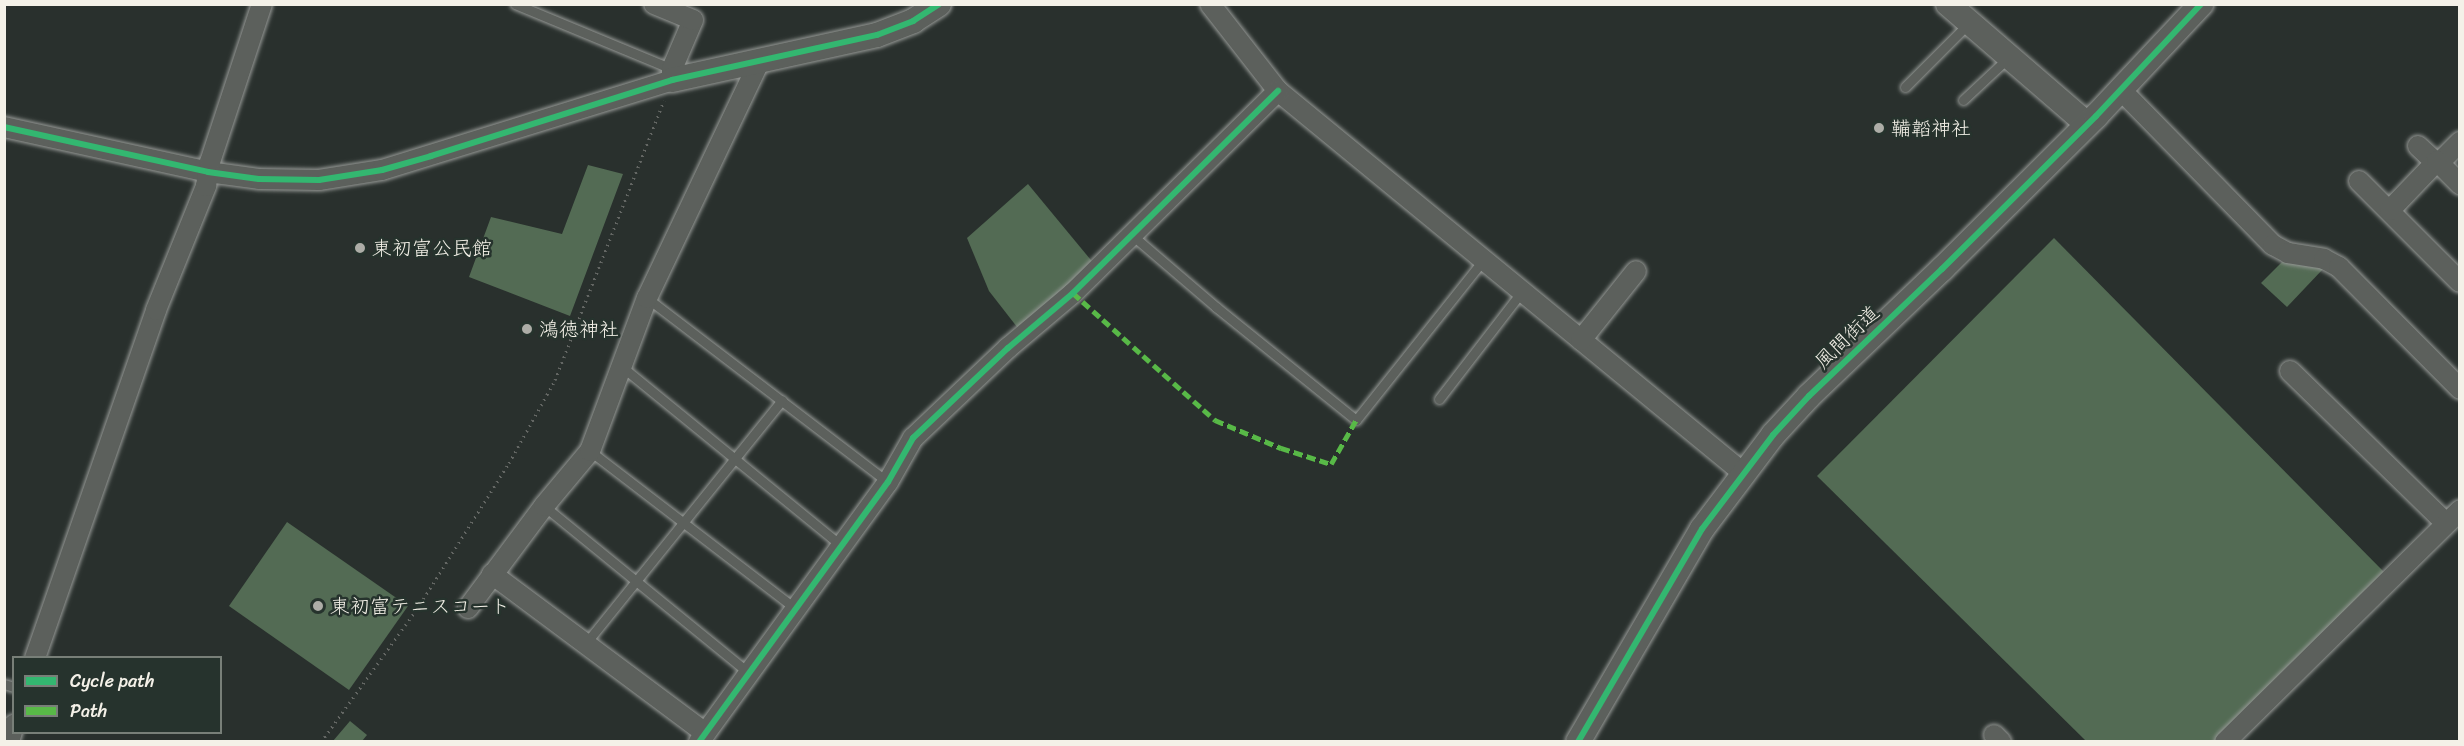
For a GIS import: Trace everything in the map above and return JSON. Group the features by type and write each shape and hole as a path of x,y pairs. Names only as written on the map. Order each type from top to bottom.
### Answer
{"street":[{"path":"35,656 156,310 206,186 208,172 262,4"},
{"path":"654,4 693,20 672,75"},
{"path":"4,127 208,172 259,179 319,180 382,170 672,75 760,60 877,35 913,21 939,4"},
{"path":"1210,4 1278,91 1742,472"},
{"path":"1948,4 2087,124"},
{"name":"風間街道","path":"1578,741 1672,575 1742,472 1809,396 1942,269 2121,90 2201,4"},
{"path":"468,608 544,506 590,451 647,298 760,60"},
{"path":"2121,90 2273,245 2288,253 2324,259 2339,267 2460,388"},
{"path":"492,574 586,644 702,737 888,482 913,438 1008,348 1073,293 1278,91"},
{"path":"2390,210 2460,142"},
{"path":"2418,146 2460,184"},
{"path":"2360,181 2460,282"},
{"path":"1581,340 1636,271"},
{"path":"2225,741 2453,516 2290,371"}],"lane":[{"path":"515,4 672,75"},
{"path":"1905,87 1969,23"},
{"path":"1963,100 2009,57"},
{"path":"1132,235 1216,308 1356,420 1484,258"},
{"path":"1439,399 1523,291"},
{"path":"647,298 888,482"},
{"path":"621,366 842,546"},
{"path":"586,644 782,400"},
{"path":"590,451 796,609"},
{"path":"544,506 749,673"}],"path":[{"path":"321,741 417,609 509,463 555,380 672,75"}],"green space":[{"path":"588,165 623,174 570,316 469,277 491,217 562,234"},
{"path":"1028,184 1095,265 1021,332 989,291 967,238"},
{"path":"2054,238 2384,572 2215,741 2086,741 1817,476"},
{"path":"2282,262 2323,269 2287,307 2261,283"},
{"name":"東初富テニスコート","path":"287,522 408,606 349,690 229,606"},
{"path":"350,721 367,735 362,741 333,741"}],"marked path":[{"path":"1073,293 1215,420 1281,448 1331,464 1356,420"}],"cycle path":[{"path":"4,127 208,172 259,179 319,180 382,170 672,80 877,35 913,21 939,4"},
{"path":"1578,742 1702,529 1773,435 1809,396 1942,269 2096,116 2201,4"},
{"path":"699,742 888,482 913,438 1008,348 1073,293 1278,91"}],"place":[{"name":"鞴韜神社","path":"1879,128"},
{"name":"東初富公民館","path":"360,248"},
{"name":"鴻徳神社","path":"527,329"},
{"name":"東初富テニスコート","path":"318,606"}]}
